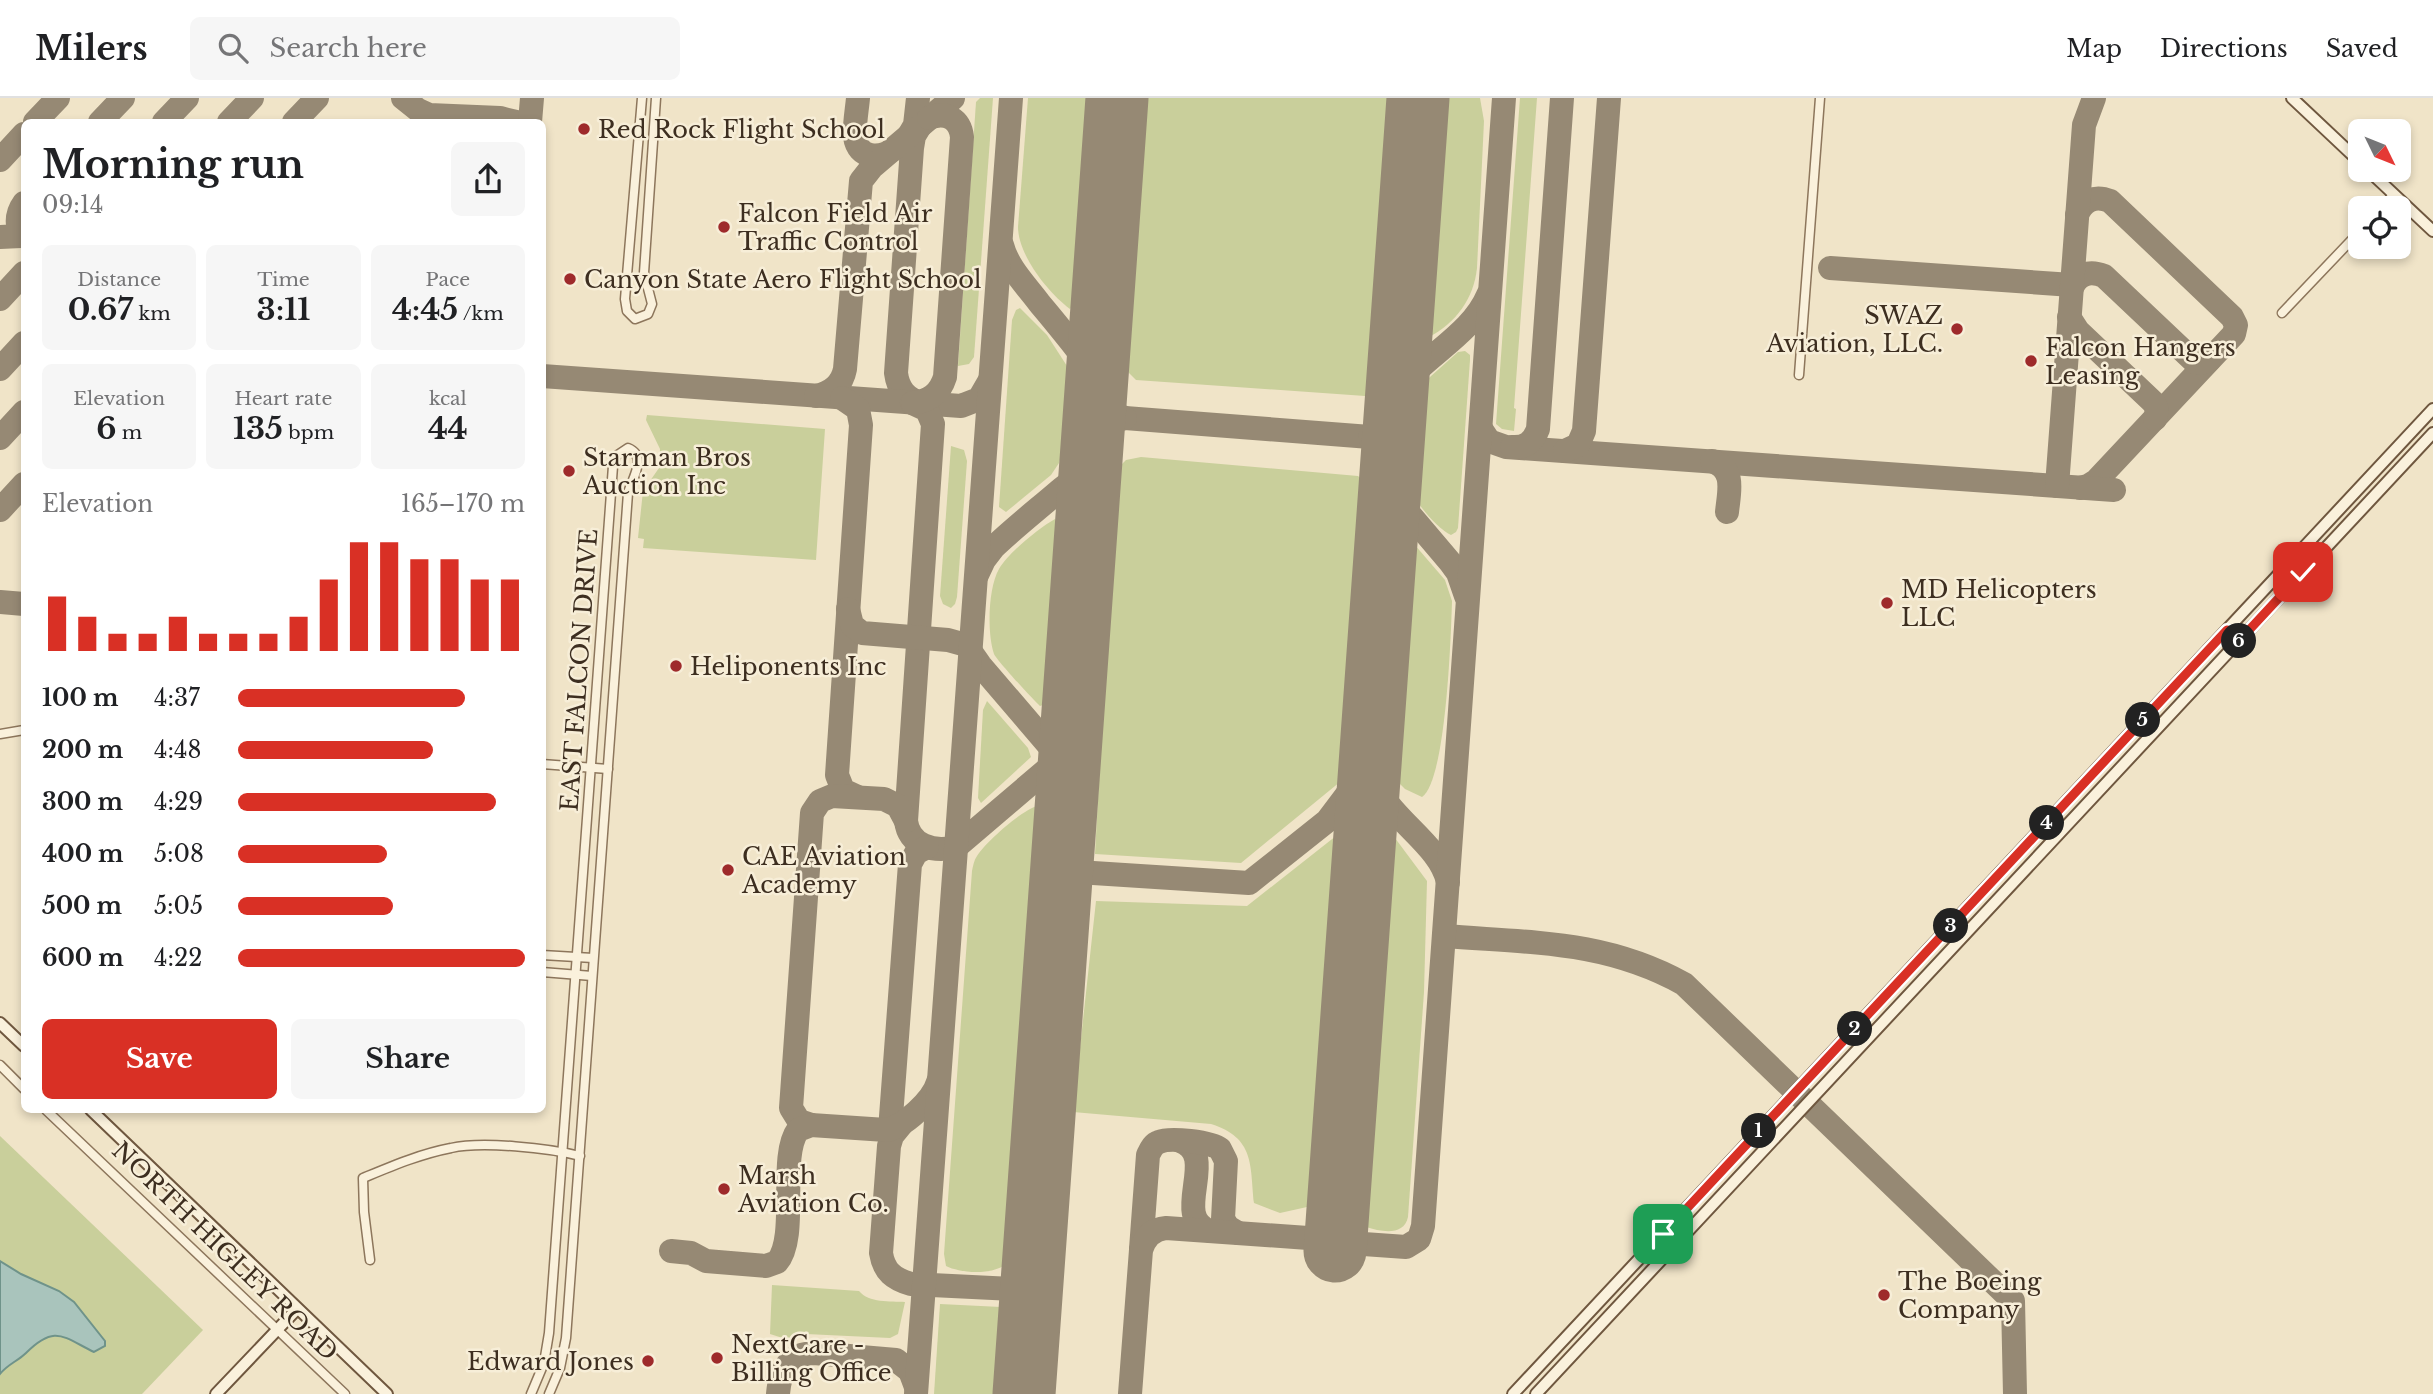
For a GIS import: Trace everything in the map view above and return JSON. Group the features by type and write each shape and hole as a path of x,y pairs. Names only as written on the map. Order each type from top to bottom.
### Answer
{"main road":[{"path":"2292,98 2348,151"},
{"path":"2381,182 2433,231"},
{"path":"1513,1394 2433,409"},
{"path":"1536,1394 2433,433"},
{"path":"2227,630 2238,642"},
{"path":"0,1023 21,1043"},
{"name":"NORTH HIGLEY ROAD","path":"94,1113 387,1394"},
{"path":"216,1394 297,1309"}],"street":[{"path":"642,98 625,299 627,311 635,319 648,314 652,304 644,273 656,98"},
{"path":"1799,375 1820,98"},
{"path":"2282,313 2348,244"},
{"name":"EAST FALCON DRIVE","path":"531,1394 547,1347 564,1152 613,466 616,456 628,447 636,453 638,460 628,493 566,1338 560,1368 549,1394"},
{"path":"0,734 21,730"},
{"path":"546,764 608,769"},
{"path":"546,955 593,958"},
{"path":"546,972 592,976"},
{"path":"0,1065 21,1086"},
{"name":"NORTH HIGLEY ROAD","path":"49,1113 345,1394"},
{"path":"370,1261 363,1178 418,1156 454,1147 493,1146 564,1152 580,1156"}],"green space":[{"path":"980,98 993,98 974,357 969,364 958,366 976,102"},
{"path":"1028,98 1089,98 1075,303 1070,309 1035,272 1019,238"},
{"path":"1146,98 1396,98 1375,385 1365,396 1136,380 1129,373 1126,364"},
{"path":"1448,98 1480,98 1484,121 1477,268 1472,289 1462,308 1447,325 1429,337 1425,335 1425,331 1440,109"},
{"path":"1520,98 1537,98 1514,431 1502,429 1496,424"},
{"path":"1020,308 1047,335 1067,366 1069,386 1065,445 1059,463 1051,475 1006,512 999,507 1012,320 1016,310"},
{"path":"1465,351 1470,355 1470,360 1458,528 1451,535 1428,516 1412,491 1421,385 1458,352"},
{"path":"647,415 825,429 816,560 643,548 644,539 638,538 643,491 659,468 660,449 646,420"},
{"path":"951,446 964,450 967,461 957,597 951,608 943,604 940,596"},
{"path":"1141,457 1358,476 1365,482 1367,495 1355,624 1346,777 1241,863 1095,854 1116,470 1126,460"},
{"path":"1055,519 1058,525 1047,701 1040,706 994,654 990,635 990,611 995,577 1003,563 1024,541"},
{"path":"1414,544 1445,580 1452,601 1442,737 1430,785 1422,797 1405,789 1392,776 1408,551 1409,546"},
{"path":"987,701 1028,748 1031,757 981,803 978,798 983,710"},
{"path":"1037,806 1005,1260 1003,1266 997,1269 966,1271 946,1266 944,1254 972,871 976,858 988,843 1014,820"},
{"path":"1389,830 1427,881 1424,992 1408,1217 1402,1227 1385,1231 1366,1227 1360,1215"},
{"path":"1341,832 1317,1178 1307,1207 1280,1213 1254,1203 1248,1154 1236,1137 1211,1124 1073,1112 1096,901 1247,906"},
{"path":"0,1136 203,1330 142,1394 0,1394"},
{"path":"772,1285 859,1291 868,1298 905,1302 898,1334 890,1338 806,1334 793,1336 789,1340 770,1334"},
{"path":"940,1304 1001,1307 995,1394 934,1394"}],"water":[{"path":"0,1261 59,1291 74,1302 105,1341 105,1346 94,1352 67,1338 44,1338 0,1374"}],"taxiway":[{"path":"38,119 58,98"},
{"path":"103,119 123,98"},
{"path":"167,119 187,98"},
{"path":"232,119 252,98"},
{"path":"297,119 317,98"},
{"path":"403,98 429,115 504,119"},
{"path":"530,119 532,98"},
{"path":"858,98 855,137 860,150 876,155 894,149"},
{"path":"908,137 915,125 918,98"},
{"path":"816,396 835,387 845,369 861,181 872,167 953,98"},
{"path":"916,1394 1011,98"},
{"path":"1417,113 1421,98"},
{"path":"1335,1242 1406,1247 1419,1239 1423,1226 1504,98"},
{"path":"1512,447 1528,443 1538,429 1562,98"},
{"path":"1565,451 1578,445 1584,431 1609,98"},
{"path":"2057,486 2084,125 2094,98"},
{"path":"913,403 934,395 945,377 962,137 958,125 951,118 941,115 929,118"},
{"path":"920,126 914,136 912,148 896,373 904,392 911,399 922,403"},
{"path":"0,160 21,137"},
{"path":"2077,215 2090,200 2110,201 2232,317 2236,325 2234,334 2096,481 2080,488"},
{"path":"21,208 18,227 21,236"},
{"path":"0,237 21,236"},
{"path":"1002,245 1018,276 1092,368 1097,376 1104,403 1114,414 1125,418 1370,437 1385,451 1391,470"},
{"path":"1830,268 2072,285"},
{"path":"2071,290 2084,275 2093,273 2104,276 2195,362 2209,360"},
{"path":"0,299 21,276"},
{"path":"1396,394 1406,381 1470,323 1488,295"},
{"path":"2069,317 2078,331 2154,403 2157,410 2155,419"},
{"path":"0,369 21,346"},
{"path":"546,376 961,406 979,399 990,380"},
{"path":"842,398 858,409 861,425 837,775 843,790 858,797"},
{"path":"912,403 927,410 933,424 906,821 908,829 917,841 931,848 956,847 1071,749"},
{"path":"1370,437 1385,428 1395,409"},
{"path":"0,438 21,415"},
{"path":"977,575 994,547 1085,469 1102,429 1125,418"},
{"path":"1481,429 1489,441 1506,447 2114,490"},
{"path":"1712,461 1720,465 1728,475 1727,512"},
{"path":"0,510 21,487"},
{"path":"1389,490 1458,573 1466,596"},
{"path":"0,602 21,604"},
{"path":"848,609 852,625 862,633 948,640 966,645 1069,769"},
{"path":"1370,764 1374,781 1383,797 1433,852 1448,882"},
{"path":"1062,871 1249,883 1327,821 1370,764"},
{"path":"811,1125 799,1121 791,1108 812,813 820,801 832,796 884,799 898,806 906,821"},
{"path":"890,1130 910,864 916,853 927,847"},
{"path":"1444,936 1537,943 1596,951 1655,970 1684,984 2013,1301 2015,1394"},
{"path":"671,1251 691,1253 706,1261 766,1266 777,1262 787,1235 789,1158 798,1130 811,1125 886,1130 893,1128 924,1104 938,1082"},
{"path":"901,1125 892,1136 889,1146 881,1253 887,1270 911,1284 1033,1290"},
{"path":"1141,1249 1148,1155 1155,1144 1164,1141 1200,1142 1220,1149 1226,1161 1223,1219 1228,1227 1238,1233"},
{"path":"1180,1141 1191,1148 1196,1159 1194,1213 1199,1224 1210,1231"},
{"path":"1130,1394 1141,1250 1153,1232 1166,1228 1336,1240"},
{"path":"778,1394 787,1365 798,1356 814,1353 896,1360 910,1371 916,1387"}],"runway":[{"path":"1024,1394 1117,98"},
{"path":"1335,1251 1418,98"}],"place":[{"name":"Red Rock Flight School","path":"584,129"},
{"name":"Falcon Field Air Traffic Control","path":"724,227"},
{"name":"Canyon State Aero Flight School","path":"570,279"},
{"name":"SWAZ Aviation, LLC.","path":"1957,329"},
{"name":"Falcon Hangers Leasing","path":"2031,361"},
{"name":"Starman Bros Auction Inc","path":"569,471"},
{"name":"MD Helicopters LLC","path":"1887,603"},
{"name":"Heliponents Inc","path":"676,666"},
{"name":"CAE Aviation Academy","path":"728,870"},
{"name":"Marsh Aviation Co.","path":"724,1189"},
{"name":"The Boeing Company","path":"1884,1295"},
{"name":"NextCare - Billing Office","path":"717,1358"},
{"name":"Edward Jones","path":"648,1361"}],"route":[{"path":"1663,1234 2227,630 2238,642 2303,572"}]}
